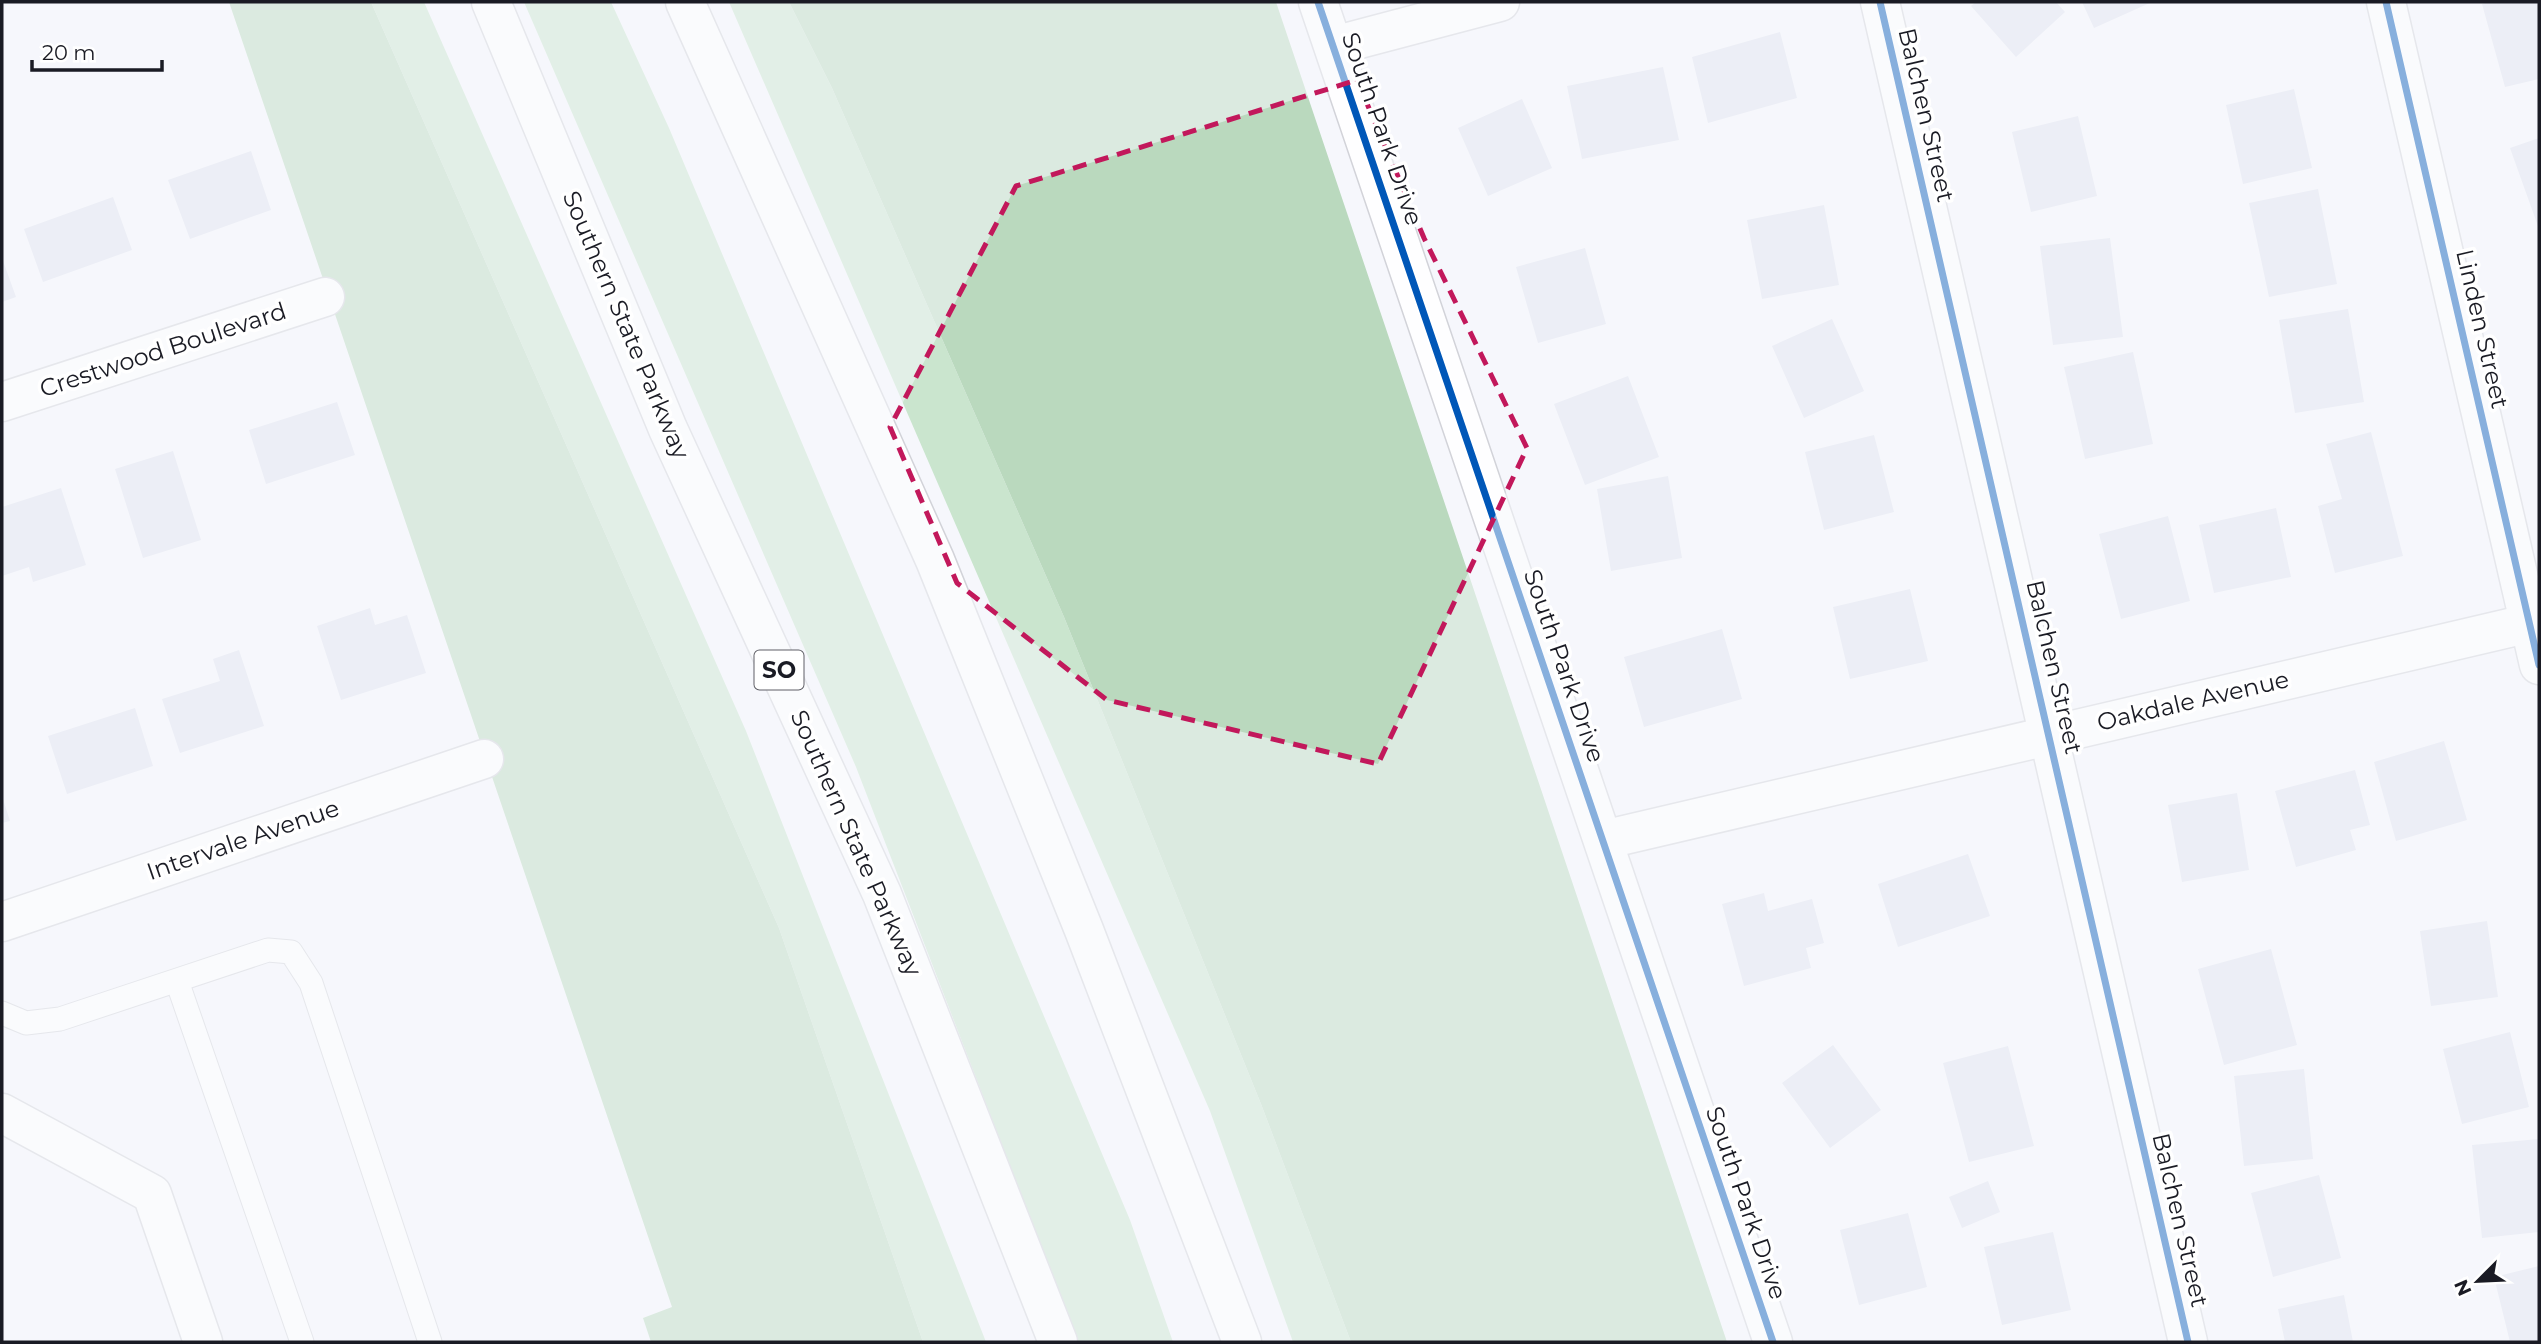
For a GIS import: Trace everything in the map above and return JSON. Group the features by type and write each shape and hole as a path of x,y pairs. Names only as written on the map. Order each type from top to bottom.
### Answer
{"main road":[{"name":"Southern State Parkway","path":"491,2 668,429 883,894 1058,1342"},
{"path":"685,2 935,560 1084,930 1242,1342"},
{"name":"South Park Drive","path":"1318,2 1773,1342"},
{"path":"1333,46 1500,2"},
{"name":"Balchen Street","path":"1880,2 2188,1342"},
{"name":"Linden Street","path":"2386,2 2534,623 2539,665"},
{"name":"Crestwood Boulevard","path":"2,402 325,297"},
{"name":"Oakdale Avenue","path":"1602,840 2534,623"},
{"name":"Intervale Avenue","path":"2,922 484,759"},
{"path":"2,1113 152,1194 203,1342"}],"lane":[{"path":"2,1013 26,1023 60,1019 268,950 291,953 311,983 430,1342"},
{"path":"177,981 302,1342"}],"highlighted area":[{"path":"1357,80 1424,238 1527,448 1378,764 1107,700 957,583 890,427 1016,186"}],"green space":[{"path":"229,2 371,2 779,928 923,1342 651,1342 643,1318 672,1307"},
{"path":"371,2 424,2 746,731 986,1342 923,1342 779,928"},
{"path":"524,2 611,2 669,128 1130,1220 1173,1342 1078,1342 856,767"},
{"path":"729,2 789,2 832,88 1064,617 1261,1104 1351,1342 1293,1342 1210,1111"},
{"path":"789,2 1276,2 1727,1342 1351,1342 1261,1104 1064,617 832,88"}],"building":[{"path":"1976,2 2056,2 2065,12 2016,57 1971,6"},
{"path":"2082,2 2152,2 2094,28"},
{"path":"2539,2 2539,79 2505,87 2482,4"},
{"path":"1780,32 1797,98 1708,123 1692,57"},
{"path":"1663,67 1679,140 1582,159 1567,86"},
{"path":"2294,89 2312,168 2243,184 2226,105"},
{"path":"1522,99 1552,168 1488,196 1458,128"},
{"path":"2078,116 2097,196 2031,212 2012,132"},
{"path":"2539,138 2539,229 2510,148"},
{"path":"251,151 271,210 190,239 168,180"},
{"path":"2318,189 2337,284 2269,297 2249,203"},
{"path":"113,197 132,250 43,282 24,229"},
{"path":"1824,205 1839,285 1762,299 1747,220"},
{"path":"2110,238 2123,337 2053,345 2040,246"},
{"path":"1585,248 1606,324 1538,343 1516,267"},
{"path":"2,258 16,297 2,302"},
{"path":"2348,309 2364,402 2295,413 2279,320"},
{"path":"1832,319 1864,391 1804,418 1772,346"},
{"path":"2133,352 2153,444 2085,459 2064,367"},
{"path":"1628,376 1659,457 1585,485 1554,404"},
{"path":"337,402 355,455 266,484 249,430"},
{"path":"2371,432 2403,556 2335,573 2318,506 2342,499 2326,444"},
{"path":"1874,435 1894,512 1824,530 1805,452"},
{"path":"173,451 201,540 143,558 115,469"},
{"path":"1668,476 1682,558 1611,571 1597,489"},
{"path":"61,488 86,565 33,582 29,567 2,576 2,507"},
{"path":"2276,508 2291,577 2214,593 2199,525"},
{"path":"2168,516 2190,601 2121,619 2099,534"},
{"path":"1910,589 1928,661 1850,679 1833,607"},
{"path":"370,608 375,625 407,615 426,673 341,700 317,626"},
{"path":"1722,629 1742,699 1644,727 1624,657"},
{"path":"239,650 264,726 180,753 162,699 220,681 213,659"},
{"path":"135,708 153,766 67,794 48,736"},
{"path":"2444,741 2467,820 2396,841 2374,762"},
{"path":"2355,770 2370,825 2350,830 2356,850 2296,867 2275,791"},
{"path":"2237,793 2249,870 2182,882 2168,805"},
{"path":"2,796 10,821 2,823"},
{"path":"1968,854 1990,916 1898,947 1878,884"},
{"path":"1764,893 1768,911 1812,899 1824,943 1806,948 1811,968 1744,986 1722,904"},
{"path":"2487,921 2498,997 2431,1006 2420,931"},
{"path":"2271,949 2297,1045 2224,1065 2198,969"},
{"path":"2510,1032 2529,1107 2462,1124 2443,1049"},
{"path":"1833,1045 1881,1110 1830,1148 1782,1083"},
{"path":"2008,1046 2034,1146 1969,1162 1943,1063"},
{"path":"2304,1069 2313,1159 2244,1166 2234,1076"},
{"path":"2539,1139 2539,1232 2482,1238 2472,1145"},
{"path":"2319,1175 2341,1258 2273,1277 2251,1193"},
{"path":"1988,1181 2000,1212 1962,1228 1949,1197"},
{"path":"1908,1213 1927,1287 1859,1305 1840,1230"},
{"path":"2053,1232 2071,1310 2002,1325 1984,1247"},
{"path":"2539,1266 2539,1342 2510,1342 2494,1277"},
{"path":"2344,1295 2353,1342 2285,1342 2278,1309"}],"cycle path":[{"path":"1318,2 1773,1342"},
{"path":"1880,2 2188,1342"},
{"path":"2386,2 2539,665"}]}
